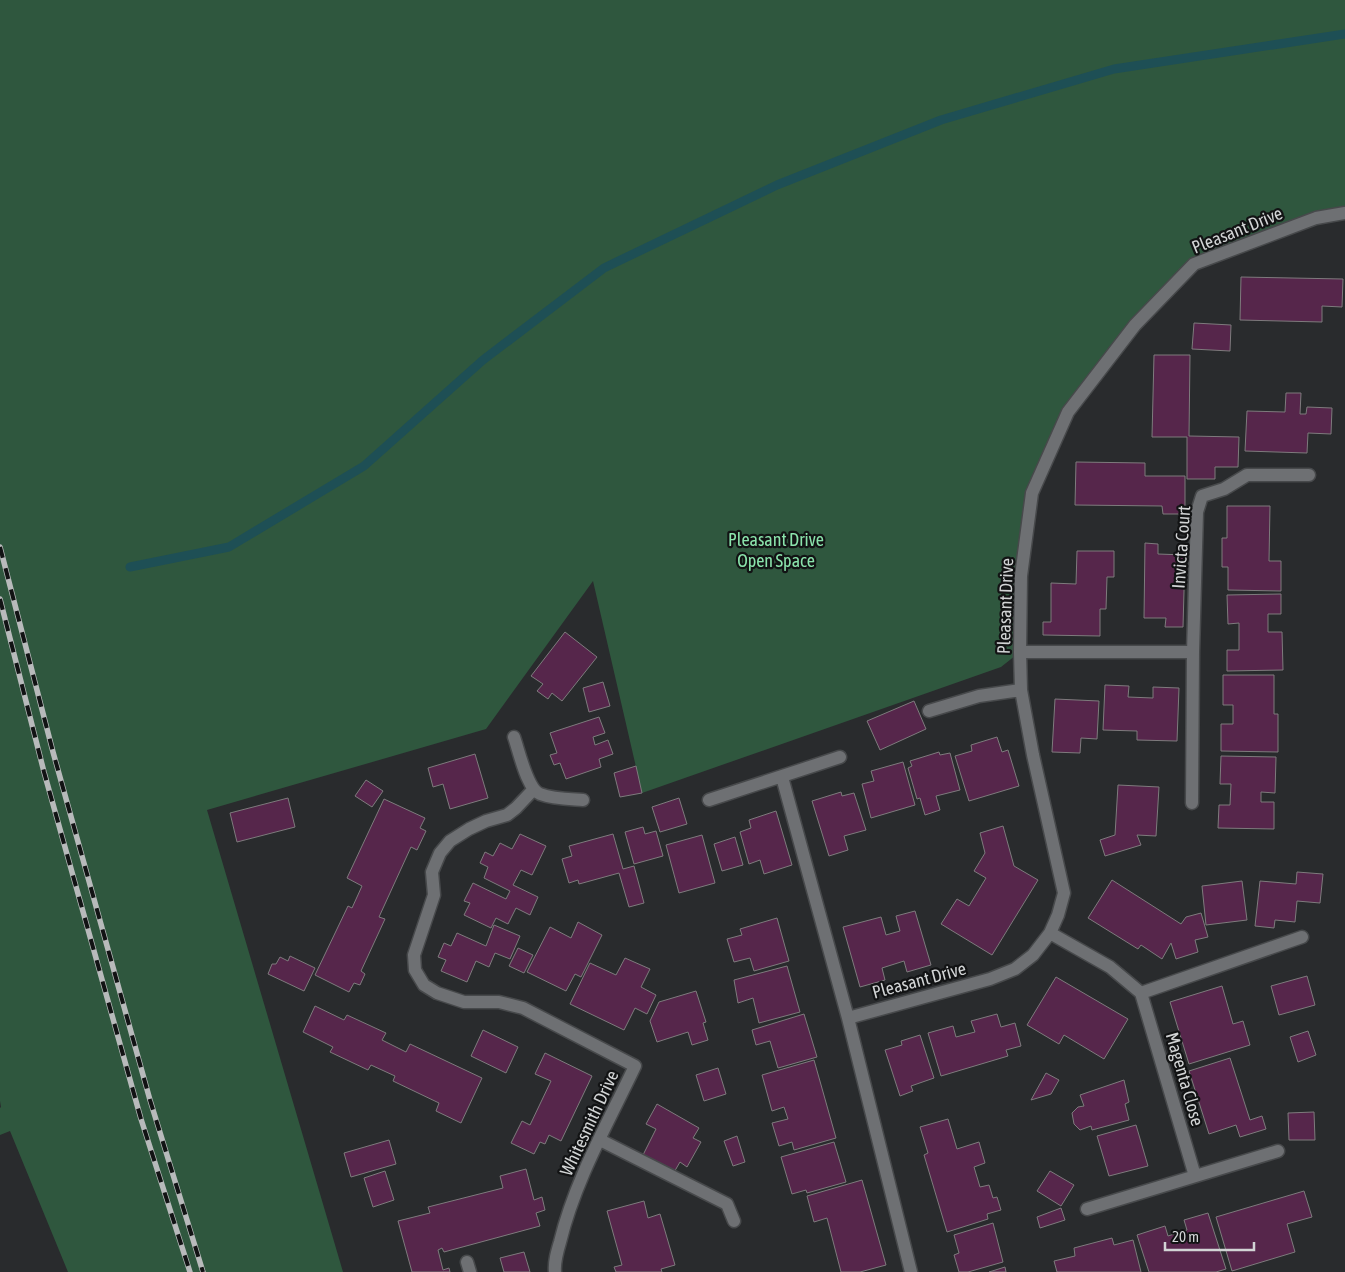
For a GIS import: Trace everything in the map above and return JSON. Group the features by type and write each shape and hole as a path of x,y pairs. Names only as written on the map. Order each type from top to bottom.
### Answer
{"street":[{"name":"Pleasant Drive","path":"848,1018 990,979 1015,970 1033,955 1050,933 1058,916 1064,893 1033,755 1021,690 1021,576 1032,493 1068,412 1135,325 1194,264 1316,218 1345,212"},
{"name":"Invicta Court","path":"1192,803 1193,652 1197,512 1202,496 1224,489 1248,475 1309,475"},
{"path":"1020,652 1193,652"},
{"path":"929,711 979,696 1021,690"},
{"path":"514,738 533,790 539,794 553,797 583,800"},
{"path":"709,800 840,757"},
{"path":"782,777 848,1018 911,1272"},
{"name":"Whitesmith Drive","path":"533,790 511,812 469,829 450,841 440,853 432,872 434,895 414,955 416,970 424,984 437,993 464,1002 499,1002 523,1008 635,1066 577,1190 554,1265 555,1272"},
{"path":"1050,933 1110,967 1141,993 1302,937"},
{"name":"Magenta Close","path":"1141,993 1194,1176"},
{"path":"600,1140 727,1204 734,1221"},
{"path":"1087,1209 1278,1150"}],"green space":[{"name":"Pleasant Drive Open Space","path":"0,0 1345,0 1345,213 1194,264 1068,412 1032,493 1020,652 1001,667 642,793 593,581 486,729 207,810 343,1272 68,1272 10,1131 0,1135"}],"building":[{"path":"1241,277 1343,279 1342,307 1322,306 1322,322 1240,320"},
{"path":"1194,323 1231,325 1230,351 1192,349"},
{"path":"1154,355 1190,355 1189,436 1239,437 1238,467 1215,467 1215,479 1187,479 1187,437 1152,437"},
{"path":"1286,393 1301,393 1300,414 1306,414 1307,407 1332,408 1331,434 1308,433 1307,453 1245,451 1247,411 1285,412"},
{"path":"1076,462 1145,463 1145,476 1185,476 1185,514 1163,514 1162,506 1075,505"},
{"path":"1227,506 1270,506 1269,561 1281,561 1281,591 1228,590 1228,567 1222,567 1222,538 1227,538"},
{"path":"1145,543 1158,544 1158,554 1185,555 1183,627 1165,627 1166,618 1144,618"},
{"path":"1077,551 1114,551 1114,577 1107,577 1106,609 1100,609 1100,636 1043,635 1043,622 1051,622 1051,583 1076,584"},
{"path":"1281,594 1281,614 1268,614 1268,632 1282,632 1283,670 1227,671 1227,650 1239,650 1239,623 1228,624 1227,595"},
{"path":"565,632 597,657 562,701 552,693 548,699 537,691 543,684 531,676"},
{"path":"1223,675 1274,675 1274,714 1278,714 1278,752 1221,751 1221,724 1233,724 1233,705 1223,705"},
{"path":"603,682 610,706 589,712 583,688"},
{"path":"1105,685 1129,686 1128,697 1153,698 1153,687 1179,688 1177,741 1137,740 1137,731 1103,730"},
{"path":"1055,699 1099,701 1097,739 1081,738 1080,753 1052,752"},
{"path":"914,701 926,729 880,750 867,721"},
{"path":"599,717 605,733 593,737 595,745 608,740 613,754 599,759 601,767 566,779 560,763 554,765 550,755 557,753 550,733"},
{"path":"997,737 1002,752 1008,750 1019,786 969,801 955,756 972,751 971,745"},
{"path":"939,752 940,755 950,753 960,790 936,796 940,810 925,815 920,798 917,799 908,768 912,766 910,761"},
{"path":"475,754 488,798 450,809 443,784 433,787 428,768"},
{"path":"1221,756 1276,757 1275,793 1261,792 1261,802 1274,802 1274,829 1218,828 1219,805 1230,805 1231,784 1220,784"},
{"path":"903,762 915,805 871,818 862,784 874,781 871,771"},
{"path":"636,766 642,793 620,797 614,773"},
{"path":"366,780 383,791 372,807 355,796"},
{"path":"1118,785 1159,787 1156,836 1137,835 1141,845 1105,856 1100,840 1115,835"},
{"path":"841,792 842,796 854,793 866,830 844,836 848,850 829,856 812,801"},
{"path":"288,798 295,827 237,842 230,813"},
{"path":"679,798 687,824 660,832 652,807"},
{"path":"384,799 425,818 420,828 426,831 417,850 411,847 379,917 385,919 361,971 365,974 360,985 354,983 349,992 315,975 348,906 352,908 362,886 347,878"},
{"path":"776,811 792,865 764,874 760,860 749,864 740,832 751,828 749,820"},
{"path":"1003,826 1014,866 1038,880 992,955 941,924 957,899 969,906 986,878 974,871 985,853 980,833"},
{"path":"643,827 645,834 656,831 663,856 634,864 625,832"},
{"path":"520,834 546,846 532,875 521,870 513,885 538,897 530,915 516,908 508,924 496,918 491,928 464,915 470,903 464,901 473,883 506,899 510,891 484,878 488,867 480,863 485,852 493,856 500,843 512,849"},
{"path":"613,834 623,869 634,866 644,903 629,907 619,873 579,884 578,880 569,883 562,859 572,856 569,846"},
{"path":"702,835 715,883 679,893 666,845"},
{"path":"735,837 743,865 722,871 714,844"},
{"path":"1297,872 1323,874 1320,903 1297,901 1295,922 1275,920 1274,928 1255,926 1260,881 1296,884"},
{"path":"1112,880 1181,924 1186,917 1201,913 1208,937 1195,940 1198,952 1176,959 1171,943 1162,959 1141,945 1138,949 1088,918"},
{"path":"1242,881 1247,920 1206,925 1202,886"},
{"path":"915,911 931,965 907,972 904,961 882,968 885,980 860,987 843,927 881,917 886,935 900,931 896,916"},
{"path":"777,918 789,961 754,971 750,958 734,962 727,939 742,935 740,929"},
{"path":"578,922 602,935 581,977 575,974 566,991 527,972 550,927 571,938"},
{"path":"494,925 520,936 510,959 495,953 489,967 476,961 467,982 441,971 446,960 438,957 444,943 451,946 457,933 486,946"},
{"path":"518,948 533,955 524,973 509,966"},
{"path":"290,956 315,968 304,991 268,974 272,964 276,964 280,957 288,961"},
{"path":"625,958 650,969 641,987 656,995 647,1014 635,1008 624,1030 570,1004 590,963 616,975"},
{"path":"787,966 800,1012 759,1023 753,998 738,1003 734,980"},
{"path":"1307,976 1315,1005 1279,1015 1271,986"},
{"path":"1056,977 1128,1019 1104,1059 1064,1035 1059,1044 1027,1025"},
{"path":"1222,986 1233,1024 1243,1021 1250,1045 1189,1064 1170,1002"},
{"path":"696,991 706,1022 703,1023 708,1040 692,1045 688,1032 657,1042 650,1021 659,1002"},
{"path":"315,1006 344,1020 347,1015 386,1033 382,1040 406,1052 410,1044 482,1078 461,1123 436,1111 439,1103 393,1081 395,1076 371,1065 368,1070 330,1052 333,1047 303,1032"},
{"path":"804,1014 817,1057 778,1068 770,1041 756,1045 752,1030"},
{"path":"997,1014 1001,1027 1015,1023 1021,1046 1006,1050 1008,1056 941,1076 928,1033 953,1026 956,1037 975,1032 971,1021"},
{"path":"483,1030 518,1047 506,1073 471,1056"},
{"path":"1308,1031 1316,1055 1298,1062 1290,1037"},
{"path":"920,1035 934,1078 911,1086 913,1091 900,1096 885,1050 902,1045 901,1041"},
{"path":"545,1053 592,1076 561,1141 549,1135 545,1144 540,1142 534,1154 511,1143 522,1121 530,1125 551,1081 535,1074"},
{"path":"1230,1058 1250,1120 1262,1116 1266,1129 1240,1137 1236,1125 1209,1134 1189,1071"},
{"path":"814,1060 836,1138 794,1150 792,1142 779,1146 772,1123 788,1119 784,1107 772,1111 762,1075"},
{"path":"718,1068 726,1094 704,1101 696,1075"},
{"path":"1046,1073 1059,1080 1051,1094 1031,1100"},
{"path":"1124,1080 1129,1102 1125,1104 1129,1120 1092,1130 1091,1126 1080,1130 1074,1124 1072,1113 1078,1107 1084,1106 1080,1095"},
{"path":"657,1104 699,1128 693,1138 701,1142 687,1167 680,1162 673,1174 642,1157 656,1129 646,1124"},
{"path":"1314,1112 1315,1140 1289,1140 1288,1113"},
{"path":"948,1119 957,1149 979,1142 985,1163 974,1167 980,1187 989,1185 993,1198 997,1197 1001,1210 987,1214 988,1219 947,1232 924,1155 928,1153 920,1127"},
{"path":"1136,1125 1148,1166 1109,1176 1097,1136"},
{"path":"737,1136 745,1162 733,1166 724,1141"},
{"path":"389,1140 396,1164 351,1177 344,1153"},
{"path":"834,1142 846,1182 807,1193 806,1190 792,1194 781,1157"},
{"path":"526,1169 534,1200 542,1197 545,1210 536,1213 540,1226 444,1252 442,1248 438,1250 443,1270 449,1268 450,1272 412,1272 398,1221 430,1213 428,1207 503,1188 500,1176"},
{"path":"385,1171 394,1200 373,1207 364,1178"},
{"path":"1050,1171 1074,1185 1061,1206 1037,1191"},
{"path":"862,1180 886,1265 860,1272 841,1272 827,1218 814,1222 807,1196"},
{"path":"1304,1191 1312,1217 1287,1224 1295,1252 1232,1271 1216,1217"},
{"path":"644,1201 648,1218 660,1214 675,1265 661,1269 662,1272 616,1272 614,1267 622,1265 607,1211"},
{"path":"1061,1208 1065,1220 1040,1228 1037,1217"},
{"path":"1208,1213 1226,1269 1216,1272 1149,1272 1137,1235 1165,1226 1168,1236 1187,1230 1184,1220"},
{"path":"993,1223 1003,1262 968,1272 959,1272 954,1255 959,1253 954,1235"},
{"path":"1112,1238 1114,1245 1133,1240 1141,1272 1057,1272 1054,1261 1075,1256 1074,1248"},
{"path":"524,1252 530,1272 504,1272 500,1258"},
{"path":"1005,1267 1006,1272 989,1272"}],"waterway":[{"path":"130,567 229,547 364,466 483,360 604,268 777,185 941,120 1114,69 1345,34"}],"railway":[{"path":"0,547 53,752 150,1100 203,1272"},
{"path":"0,599 44,772 141,1119 190,1272"}]}
